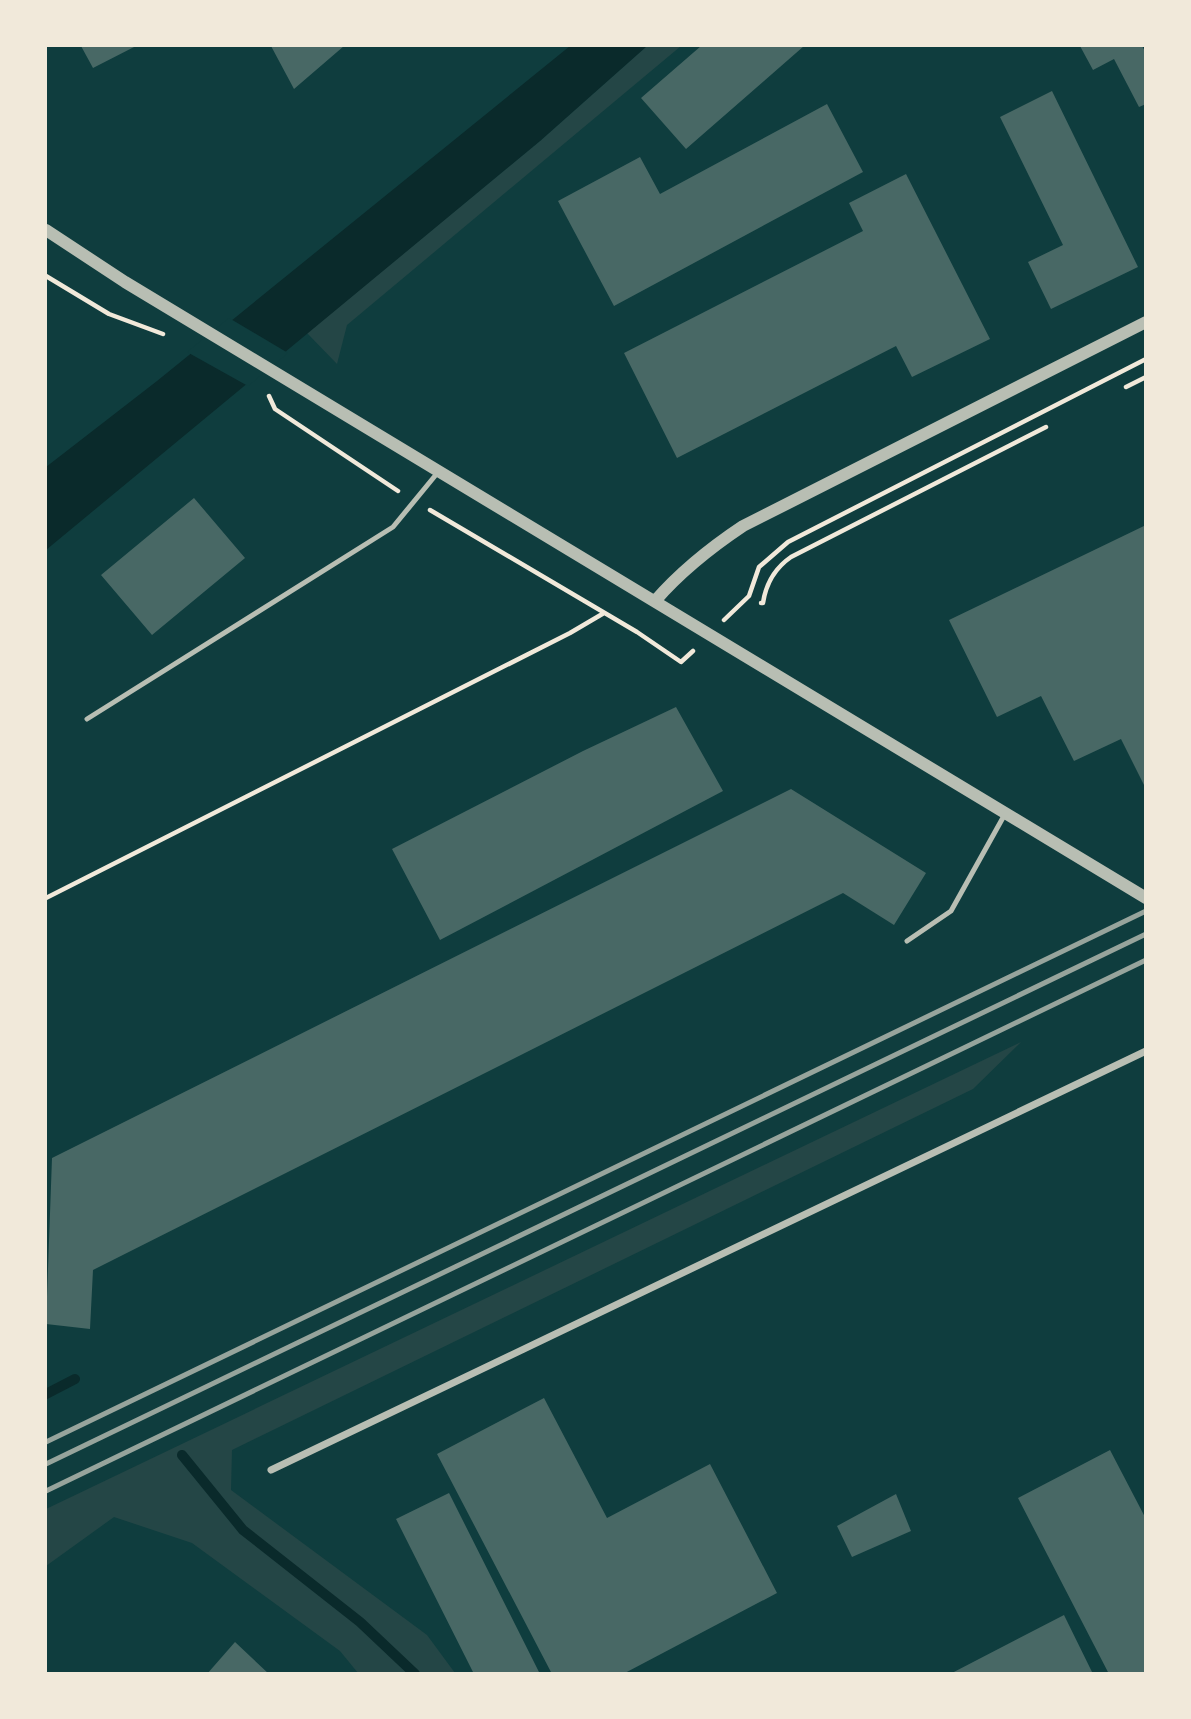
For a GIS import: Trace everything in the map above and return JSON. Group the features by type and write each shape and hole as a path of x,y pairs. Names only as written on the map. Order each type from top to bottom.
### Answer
{"street":[{"path":"46,230 125,282 1146,898"},
{"path":"655,601 710,547 743,526 1146,322"},
{"path":"271,1469 1146,1052"}],"lane":[{"path":"87,719 393,527 439,471"},
{"path":"907,942 951,911 1005,814"}],"path":[{"path":"46,276 109,314 169,336"},
{"path":"749,596 760,567 788,542 1146,359"},
{"path":"1126,387 1146,377"},
{"path":"275,409 416,502 604,613 681,662"},
{"path":"761,603 780,565 792,557 1046,428"},
{"path":"46,898 570,633 604,613"}],"shaded area":[{"path":"570,46 647,46 540,141 46,550 46,467 157,381"},
{"path":"647,46 681,46 347,325 337,364 307,333 540,141"},
{"path":"1021,1042 973,1089 232,1450 231,1490 427,1635 455,1673 358,1673 340,1651 192,1543 114,1517 46,1566 46,1509"}],"pier":[{"path":"229,318 288,353 248,386 187,352"}],"building":[{"path":"81,46 136,46 93,68"},
{"path":"271,46 344,46 294,89"},
{"path":"701,46 804,46 686,149 641,98"},
{"path":"1080,46 1142,46 1146,53 1146,104 1139,107 1114,59 1093,70"},
{"path":"1052,91 1138,267 1051,309 1028,262 1063,245 1000,117"},
{"path":"827,104 863,172 614,306 558,201 640,157 660,194"},
{"path":"906,174 990,339 912,377 896,346 677,458 624,353 863,231 849,203"},
{"path":"194,498 245,558 152,635 101,575"},
{"path":"1146,525 1146,789 1121,739 1074,761 1041,696 997,717 949,620"},
{"path":"676,707 723,791 440,940 392,849 583,751"},
{"path":"791,789 926,873 894,925 843,893 93,1270 90,1329 46,1324 52,1158"},
{"path":"544,1398 607,1518 710,1464 777,1593 623,1674 552,1674 437,1454"},
{"path":"1110,1450 1146,1519 1146,1674 1109,1674 1018,1498"},
{"path":"449,1493 540,1674 474,1674 396,1519"},
{"path":"896,1494 911,1531 852,1557 837,1526"},
{"path":"1064,1615 1093,1674 950,1674"},
{"path":"235,1642 269,1674 207,1674"}],"waterway":[{"path":"46,1394 75,1379"},
{"path":"182,1455 243,1530 360,1622 415,1674"}],"railway":[{"path":"46,1442 1146,911"},
{"path":"46,1464 1146,934"},
{"path":"46,1491 1146,960"}]}
